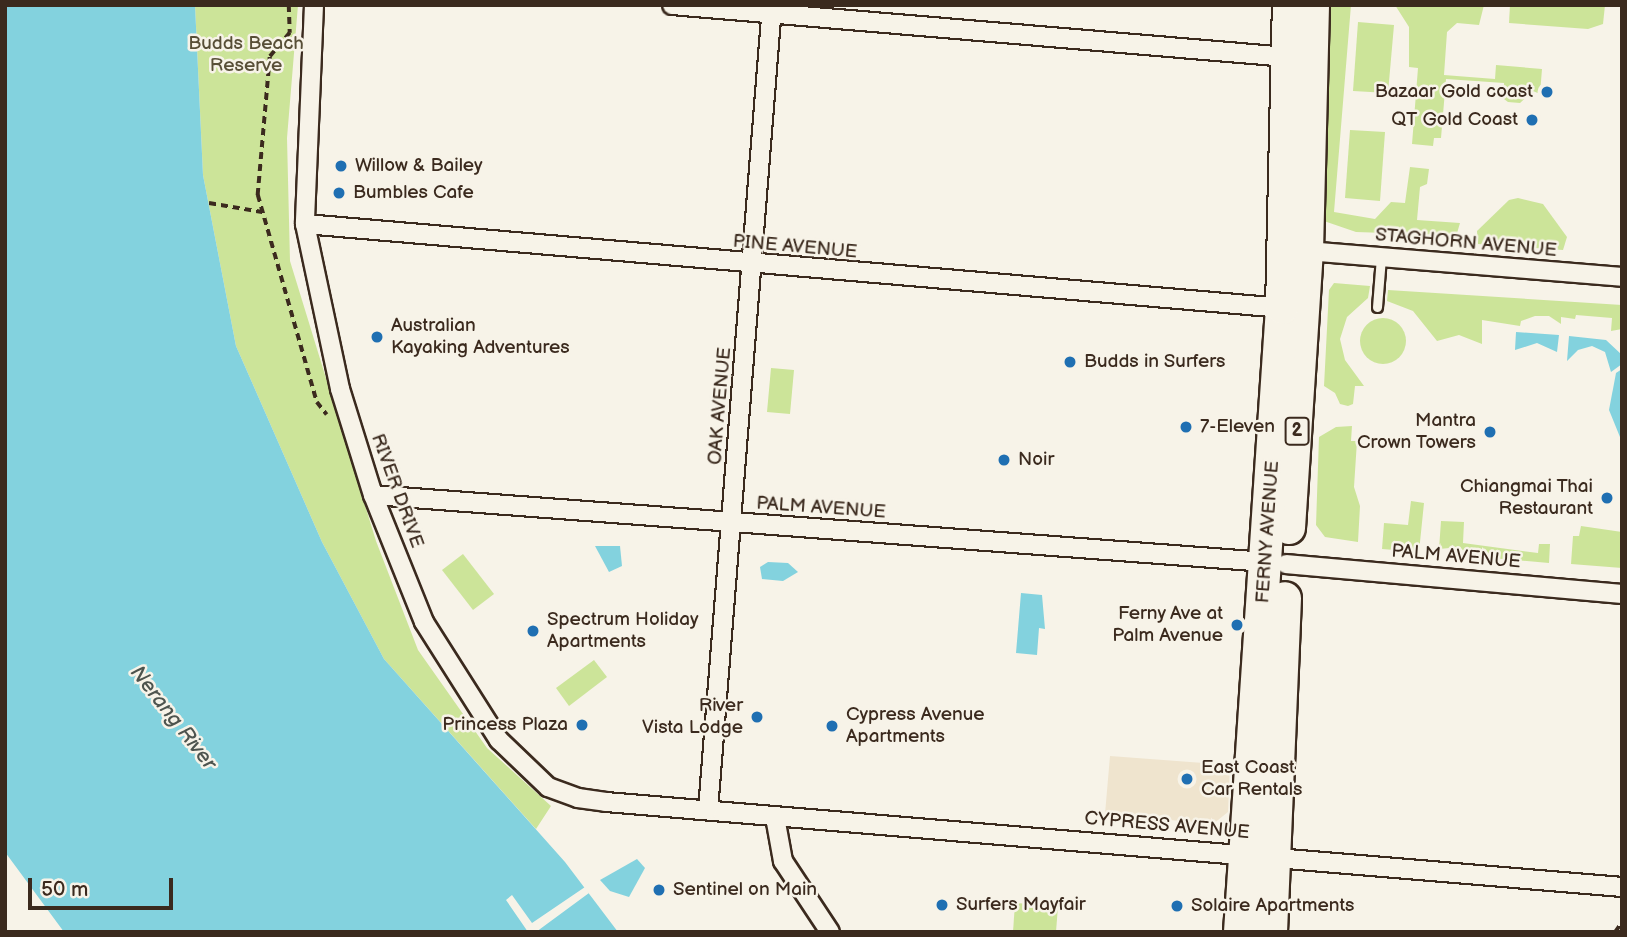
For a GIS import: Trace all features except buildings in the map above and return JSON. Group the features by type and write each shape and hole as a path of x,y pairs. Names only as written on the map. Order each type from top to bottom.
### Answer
{"highway":[{"name":"FERNY AVENUE","path":"1271,932 1260,855 1276,563 1289,5"},
{"name":"FERNY AVENUE","path":"1276,563 1307,251 1313,5"},
{"name":"FERNY AVENUE","path":"1240,932 1260,855"}],"street":[{"name":"RIVER DRIVE","path":"314,5 305,224 332,358 373,495 439,651 499,740 548,787 578,798 708,810"},
{"path":"672,5 772,10 1288,57"},
{"name":"OAK AVENUE","path":"708,810 772,10"},
{"name":"PINE AVENUE","path":"305,224 1282,309"},
{"name":"STAGHORN AVENUE","path":"1307,251 1622,277"},
{"name":"PALM AVENUE","path":"373,495 1276,563 1622,594"},
{"name":"CYPRESS AVENUE","path":"708,810 1622,887"},
{"path":"775,817 783,861 830,932"}],"lane":[{"path":"1377,307 1381,257"}],"path":[{"path":"289,5 290,33 270,57 270,86 264,95 257,176 262,212 317,402 327,415"},
{"path":"209,203 262,212"},
{"path":"1615,932 1622,922"}],"shaded area":[{"path":"1110,756 1230,765 1228,812 1213,824 1105,814"}],"green space":[{"name":"Budds Beach Reserve","path":"195,5 298,5 287,138 290,261 376,541 418,650 487,748 551,806 536,829 384,659 322,542 236,346 203,175"},
{"path":"1331,5 1351,5 1334,212 1375,219 1391,202 1405,203 1410,167 1429,169 1427,184 1420,187 1417,220 1460,223 1455,240 1445,235 1356,232 1321,220"},
{"path":"1395,5 1484,5 1479,25 1457,23 1447,32 1444,75 1495,79 1496,65 1542,69 1540,94 1533,91 1520,103 1508,102 1504,99 1504,83 1446,79 1441,138 1434,138 1433,146 1412,144 1418,68 1409,67 1409,27"},
{"path":"1510,5 1605,5 1603,24 1588,29 1509,23"},
{"path":"1358,22 1394,25 1388,93 1353,91"},
{"path":"1350,130 1385,132 1380,201 1345,198"},
{"path":"1518,198 1543,204 1567,237 1563,250 1478,244 1477,231 1509,200"},
{"path":"1334,283 1370,286 1368,298 1347,317 1340,339 1345,360 1364,386 1355,386 1353,404 1348,406 1340,404 1335,393 1324,386 1329,290"},
{"path":"1388,290 1622,305 1622,329 1611,331 1612,318 1576,315 1575,319 1561,317 1561,324 1549,316 1535,316 1521,321 1520,326 1482,320 1482,344 1459,335 1437,341 1413,311 1387,301"},
{"path":"1383,318 1400,324 1406,341 1400,358 1383,364 1366,358 1360,341 1366,324"},
{"path":"771,368 794,370 790,414 767,412"},
{"path":"1352,426 1351,441 1357,441 1354,487 1360,506 1358,542 1325,537 1316,525 1319,437 1336,427"},
{"path":"1411,501 1424,503 1419,552 1382,549 1384,523 1408,525"},
{"path":"1441,521 1464,522 1463,543 1538,553 1539,544 1550,544 1549,563 1468,556 1460,547 1439,549"},
{"path":"1581,526 1622,532 1622,568 1571,564 1573,536 1579,536"},
{"path":"463,554 494,594 473,610 442,570"},
{"path":"594,660 607,677 569,706 556,688"},
{"path":"1015,903 1058,906 1056,932 1013,932"}],"water":[{"name":"Nerang River","path":"5,5 195,5 203,175 236,346 322,542 384,659 565,862 618,932 64,932 5,852"},
{"path":"1516,332 1559,335 1557,352 1537,343 1515,350"},
{"path":"1569,336 1606,340 1622,355 1622,364 1611,372 1605,352 1592,346 1578,350 1567,361"},
{"path":"1622,369 1622,442 1609,410 1616,373"},
{"path":"595,546 620,546 622,566 609,572"},
{"path":"768,562 788,563 798,572 783,581 762,579 760,567"},
{"path":"1021,593 1042,595 1045,629 1039,628 1037,655 1016,653"},
{"path":"637,859 645,868 629,897 610,891 600,880"}],"pier":[{"path":"585,887 589,893 536,932 528,932 506,900 512,895 532,923"}],"place":[{"name":"Bazaar Gold coast","path":"1547,92"},
{"name":"QT Gold Coast","path":"1532,120"},
{"name":"Willow & Bailey","path":"341,166"},
{"name":"Bumbles Cafe","path":"339,193"},
{"name":"Australian Kayaking Adventures","path":"377,337"},
{"name":"Budds in Surfers","path":"1070,362"},
{"name":"7-Eleven","path":"1186,427"},
{"name":"Mantra Crown Towers","path":"1490,432"},
{"name":"Noir","path":"1004,460"},
{"name":"Chiangmai Thai Restaurant","path":"1607,498"},
{"name":"Ferny Ave at Palm Avenue","path":"1237,625"},
{"name":"Spectrum Holiday Apartments","path":"533,631"},
{"name":"River Vista Lodge","path":"757,717"},
{"name":"Princess Plaza","path":"582,725"},
{"name":"Cypress Avenue Apartments","path":"832,726"},
{"name":"East Coast Car Rentals","path":"1187,779"},
{"name":"Sentinel on Main","path":"659,890"},
{"name":"Surfers Mayfair","path":"942,905"},
{"name":"Solaire Apartments","path":"1177,906"}]}
